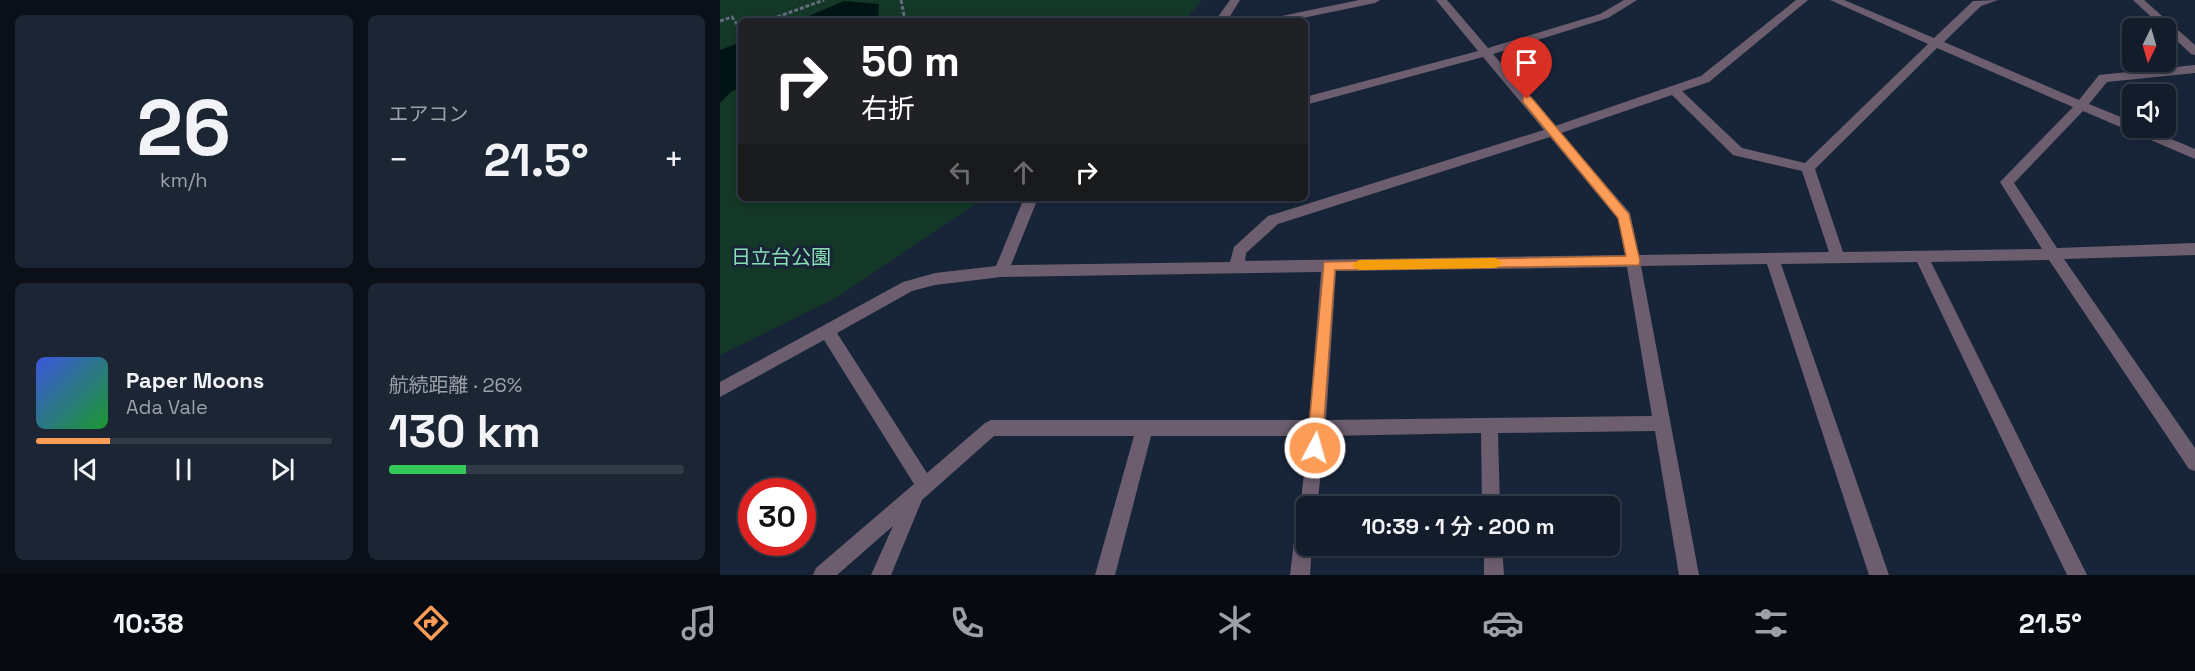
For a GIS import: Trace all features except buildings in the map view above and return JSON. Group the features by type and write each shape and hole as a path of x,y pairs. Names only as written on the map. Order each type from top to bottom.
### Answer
{"street":[{"path":"1223,18 1235,0"},
{"path":"1287,18 1375,0"},
{"path":"1441,0 1554,131 1624,217 1634,261 1689,575"},
{"path":"1308,100 1486,52 1604,16 1632,0"},
{"path":"1237,267 1239,251 1273,220 1554,131 1706,79 1803,0"},
{"path":"1835,0 2195,154"},
{"path":"1808,168 1977,3 1993,0"},
{"path":"2138,0 2195,51"},
{"path":"2195,69 2103,78 2081,106 2007,182 2195,464"},
{"path":"1674,90 1738,152 1808,168"},
{"path":"1808,168 1838,257"},
{"path":"1001,271 1030,201"},
{"path":"720,390 908,286 935,279 1001,271 2053,254 2195,249"},
{"path":"1922,256 2077,575"},
{"path":"1772,258 1879,575"},
{"path":"1309,496 1317,428 1329,265"},
{"path":"827,331 921,490"},
{"path":"824,575 991,428 1317,428 1661,423"},
{"path":"1489,426 1491,496"},
{"path":"1105,575 1144,427"},
{"path":"881,575 921,490"},
{"path":"1300,575 1302,556"},
{"path":"1493,556 1494,575"}],"path":[{"path":"774,18 824,0"},
{"path":"901,0 904,18"},
{"path":"720,21 732,18 738,26"}],"green space":[{"name":"日立台公園","path":"720,0 1202,0 1187,18 738,18 738,201 980,201 836,298 720,355"}],"shaded area":[{"path":"844,1 879,4 878,18 804,18"},
{"path":"738,43 738,90 732,91 720,103 720,50"}],"slow traffic":[{"path":"1359,265 1496,263"}],"route":[{"path":"1315,448 1329,265 1634,261 1624,217 1527,99"}]}
